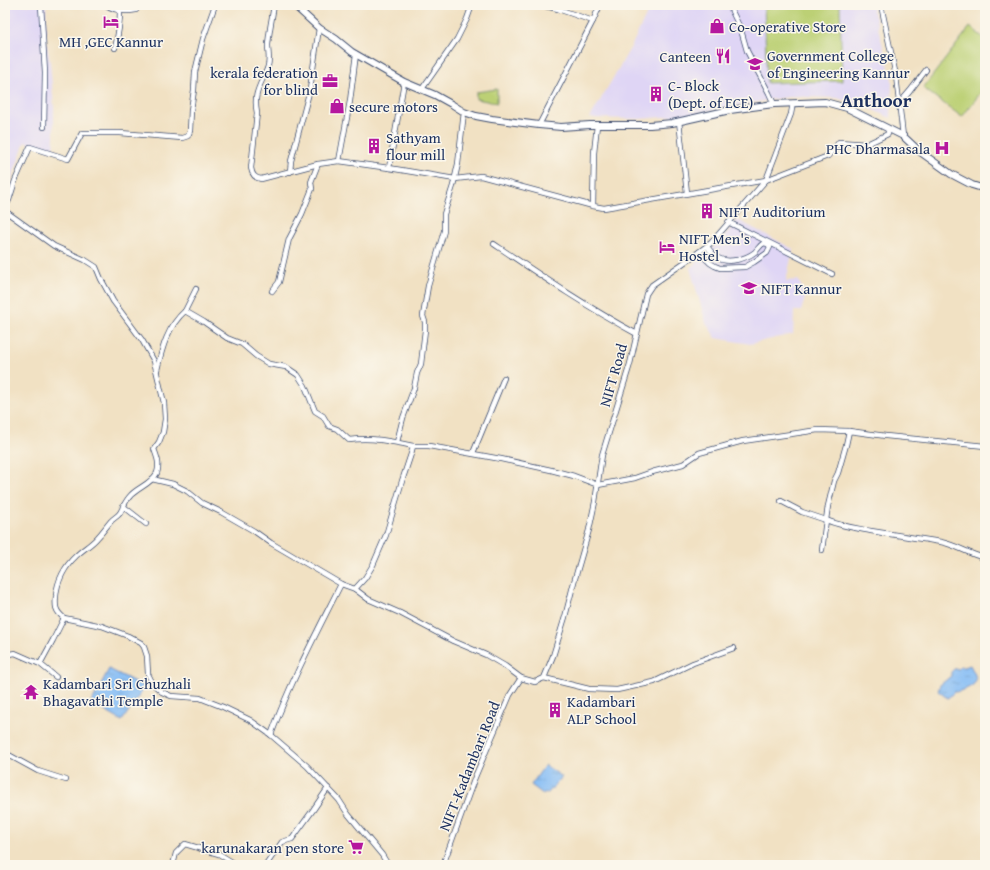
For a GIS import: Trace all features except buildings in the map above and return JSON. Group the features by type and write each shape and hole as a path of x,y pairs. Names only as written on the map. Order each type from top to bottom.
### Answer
{"main road":[{"path":"294,5 319,28 352,52 404,82 422,89 464,112 492,119 539,126 650,125 672,123 730,110 774,104 825,102 847,108 903,136 919,151 951,174 972,185 985,189"}],"street":[{"path":"41,5 45,73 44,126"},
{"path":"89,5 102,5"},
{"path":"106,5 116,10 128,12 136,10 139,5"},
{"path":"5,207 30,147 68,159 82,133 182,138 188,136 190,132 195,72 203,39 215,5"},
{"path":"274,5 268,47 270,58 268,67 255,96 257,113 251,168 254,175 261,179 318,164 339,161 454,179 482,176 604,208 766,180 828,156 838,142 867,144 888,134 888,129"},
{"path":"422,89 457,39 472,5"},
{"path":"541,5 559,7 593,21"},
{"path":"539,126 600,5"},
{"path":"729,5 741,30 747,51 774,104"},
{"path":"881,5 896,76 903,136"},
{"path":"116,48 120,11"},
{"path":"290,172 291,161 310,89 319,28"},
{"path":"339,161 350,101 356,54"},
{"path":"899,104 926,70"},
{"path":"389,168 404,82"},
{"name":"NIFT Road","path":"544,678 553,656 565,617 590,523 598,485 602,455 630,364 646,294 652,285 711,243 766,180 791,114 792,103"},
{"path":"397,442 403,418 421,364 425,330 425,322 422,316 444,231 444,214 458,164 464,112"},
{"path":"679,121 688,193"},
{"path":"592,206 594,153 597,125"},
{"path":"272,291 279,282 289,239 302,214 312,189 311,182 318,164"},
{"path":"5,211 54,246 85,260 96,267 113,301 142,340 154,361 164,403 165,419 163,432 154,449 159,463 157,472 145,486 133,493 126,500 120,513 111,521 98,538 66,566 56,591 55,606 59,614 64,618 102,626 141,642 148,656 148,674 153,684 162,692 171,696 200,698 250,720 271,735 307,766 339,800 348,814 382,855 388,865"},
{"path":"728,222 832,274"},
{"path":"699,252 710,263 720,268 745,267 767,253 770,247 768,244 764,243 755,252 740,259 723,260 713,254 707,246"},
{"path":"494,244 565,292 637,334"},
{"path":"156,372 165,338 178,317 185,311 196,289"},
{"path":"185,311 228,338 242,344 256,356 269,364 286,367 298,375 305,386 315,411 323,416 329,426 337,429 349,440 376,439 413,446 429,446 528,464 574,476 598,485 635,478 683,464 699,453 743,442 818,430 849,431 985,446"},
{"path":"473,454 504,378"},
{"path":"822,550 828,506 849,431"},
{"path":"355,589 365,578 373,565 386,535 413,446"},
{"path":"152,478 173,484 188,491 202,502 254,531 271,543 341,584 355,589 368,599 400,613 453,641 486,655 505,666 521,678 535,682 544,678 589,689 617,690 654,682 693,663 734,648"},
{"path":"781,501 802,512 836,524 944,542 975,556 985,558"},
{"path":"123,506 146,524"},
{"path":"271,735 281,708 303,659 341,584"},
{"path":"40,664 64,618"},
{"path":"5,655 15,653 40,664 56,677"},
{"name":"NIFT-Kadambari Road","path":"443,865 475,777 510,695 521,678"},
{"path":"5,754 38,771 66,780"},
{"path":"266,865 282,842 292,839 314,810 328,788"},
{"path":"173,865 176,853 185,844 219,854 237,865"}],"shaded area":[{"path":"8,5 46,5 46,40 50,63 54,108 54,138 53,151 25,142 5,200 5,8"},
{"name":"Government College of Engineering Kannur","path":"651,5 872,5 892,80 891,118 866,107 837,98 796,96 687,115 639,119 590,118 631,47"},
{"name":"NIFT Kannur","path":"738,220 793,249 786,281 798,280 806,295 801,311 794,311 793,334 750,344 716,338 706,323 690,268 719,242"}],"green space":[{"path":"764,5 840,5 842,81 767,83"},
{"path":"970,27 985,39 985,87 962,117 923,88"},
{"path":"497,89 497,103 476,99 476,92"}],"water":[{"path":"970,665 976,678 973,685 963,690 954,692 948,698 938,691 940,685 951,676 951,672 954,669"},
{"path":"109,669 145,687 122,721 91,703"},
{"path":"545,765 562,777 548,793 543,794 531,785"}],"place":[{"name":"MH ,GEC Kannur","path":"111,22"},
{"name":"Co-operative Store","path":"717,26"},
{"name":"Canteen","path":"723,56"},
{"name":"Government College of Engineering Kannur","path":"755,64"},
{"name":"kerala federation for blind","path":"330,81"},
{"name":"C- Block (Dept. of ECE)","path":"656,94"},
{"name":"secure motors","path":"337,106"},
{"name":"Sathyam flour mill","path":"374,146"},
{"name":"PHC Dharmasala","path":"942,148"},
{"name":"NIFT Auditorium","path":"707,211"},
{"name":"NIFT Men's Hostel","path":"667,247"},
{"name":"NIFT Kannur","path":"749,288"},
{"name":"Kadambari Sri Chuzhali Bhagavathi Temple","path":"31,692"},
{"name":"Kadambari ALP School","path":"555,710"},
{"name":"karunakaran pen store","path":"356,847"}],"district":[{"name":"Anthoor","path":"876,100"}]}
